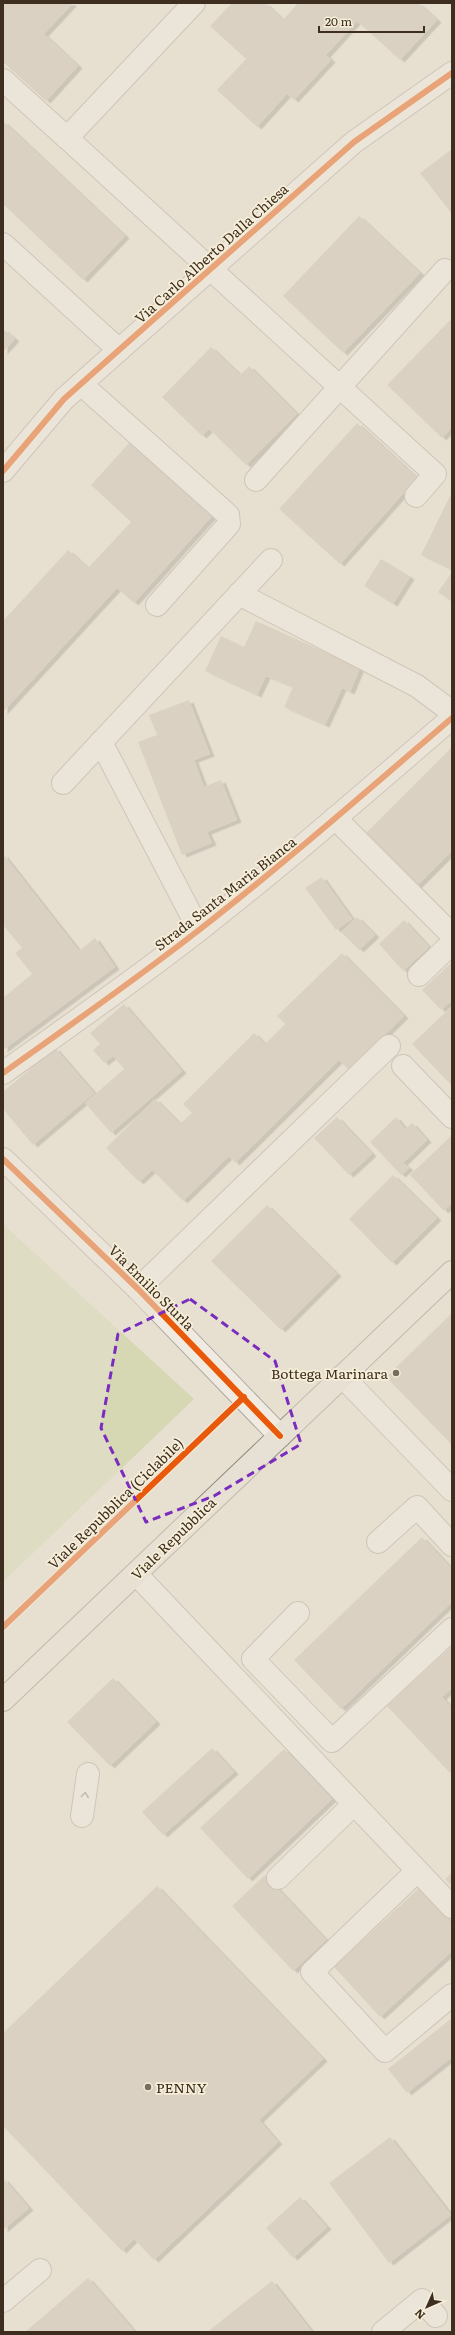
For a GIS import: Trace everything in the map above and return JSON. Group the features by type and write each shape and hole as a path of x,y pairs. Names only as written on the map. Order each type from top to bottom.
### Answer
{"main road":[{"name":"Viale Repubblica","path":"3,1700 452,1272"}],"street":[{"path":"67,138 194,3"},
{"name":"Via Carlo Alberto Dalla Chiesa","path":"3,471 64,399 80,384 354,142 452,72"},
{"path":"3,80 435,474 416,496"},
{"path":"3,244 119,350"},
{"path":"256,480 446,270"},
{"path":"80,384 228,515 229,524 157,605"},
{"path":"63,783 271,560"},
{"path":"239,594 417,686 452,712"},
{"name":"Strada Santa Maria Bianca","path":"3,1073 118,992 199,930 335,818 452,718"},
{"path":"102,742 199,930"},
{"path":"335,818 452,935"},
{"path":"419,975 452,943"},
{"path":"138,1289 388,1046"},
{"path":"403,1066 452,1117"},
{"name":"Via Emilio Sturla","path":"3,1159 138,1289 280,1436"},
{"path":"342,1376 452,1490"},
{"path":"378,1542 417,1507 452,1545"},
{"path":"136,1574 452,1907"},
{"path":"298,1613 253,1659 332,1741 452,1630"},
{"path":"82,1816 88,1774"},
{"path":"278,1878 354,1804"},
{"path":"418,1871 312,1972 385,2051 452,1995"},
{"path":"3,2301 40,2270"},
{"path":"383,2332 422,2300 436,2316"}],"highlighted area":[{"path":"190,1299 275,1361 301,1444 214,1496 146,1522 101,1428 118,1334"}],"green space":[{"path":"3,1224 194,1399 3,1582"}],"building":[{"path":"3,3 73,3 44,34 78,66 46,101 3,62"},
{"path":"232,3 265,3 283,20 298,3 418,3 437,20 400,60 357,21 326,55 331,60 294,100 287,94 257,127 217,90 246,59 210,26"},
{"path":"3,121 125,236 83,280 3,204"},
{"path":"452,149 452,214 420,173"},
{"path":"359,216 420,273 343,353 283,296"},
{"path":"452,318 452,427 442,438 387,385"},
{"path":"3,329 15,339 3,352"},
{"path":"211,347 240,375 249,366 297,414 246,465 209,429 202,436 162,397"},
{"path":"357,423 417,478 340,564 279,509"},
{"path":"131,441 212,516 134,603 117,588 3,712 3,621 68,550 88,568 131,522 91,485"},
{"path":"451,494 452,495 452,570 421,555"},
{"path":"381,559 410,577 393,604 364,586"},
{"path":"452,572 452,602 438,592"},
{"path":"256,621 360,668 350,692 342,688 325,725 284,707 293,687 266,676 257,695 205,671 221,636 244,647"},
{"path":"189,700 210,754 194,760 204,787 221,780 237,820 207,832 212,843 182,855 138,742 157,735 149,715"},
{"path":"452,747 452,851 415,888 363,836"},
{"path":"3,854 79,951 95,938 115,967 3,1050 3,998 32,974 15,953 22,948 3,925"},
{"path":"322,877 352,919 336,930 305,888"},
{"path":"357,917 375,935 359,950 341,932"},
{"path":"404,920 429,947 403,971 379,944"},
{"path":"342,953 404,1016 349,1070 339,1060 235,1163 229,1156 183,1201 152,1170 139,1182 106,1148 155,1099 180,1124 192,1113 183,1104 254,1033 265,1044 285,1024 277,1016"},
{"path":"452,962 452,1000 441,1010 422,990"},
{"path":"124,1004 182,1071 111,1133 85,1103 124,1069 113,1056 104,1063 93,1050 100,1044 90,1033"},
{"path":"452,1006 452,1086 412,1044"},
{"path":"55,1048 94,1093 33,1145 3,1109 3,1092"},
{"path":"337,1117 372,1154 349,1175 314,1138"},
{"path":"396,1117 405,1129 412,1123 427,1140 403,1163 409,1168 401,1175 370,1142"},
{"path":"452,1135 452,1203 444,1211 410,1175"},
{"path":"393,1175 437,1218 392,1263 349,1219"},
{"path":"267,1205 337,1274 281,1330 211,1261"},
{"path":"452,1313 452,1445 386,1377"},
{"path":"422,1537 452,1569 452,1602 341,1709 294,1660"},
{"path":"452,1646 452,1688 442,1697 452,1708 452,1772 450,1773 387,1706"},
{"path":"113,1678 156,1722 110,1766 67,1722"},
{"path":"212,1748 234,1772 163,1835 142,1812"},
{"path":"284,1749 332,1799 248,1879 200,1828"},
{"path":"452,1873 452,1886 445,1879"},
{"path":"265,1875 326,1940 293,1971 232,1906"},
{"name":"PENNY","path":"157,1886 323,2059 259,2120 278,2142 154,2260 134,2239 122,2251 3,2126 3,2033"},
{"path":"419,1888 452,1924 452,1951 380,2017 334,1967"},
{"path":"452,2018 452,2057 407,2093 388,2069"},
{"path":"390,2137 451,2215 389,2263 329,2183"},
{"path":"3,2178 29,2208 3,2230"},
{"path":"300,2197 327,2227 293,2258 266,2228"},
{"path":"88,2278 135,2332 25,2332"},
{"path":"272,2281 312,2332 207,2332"}],"cycle path":[{"path":"3,471 64,399 119,350 354,142 452,73"},
{"path":"3,1073 175,949 295,852 452,718"},
{"path":"3,1159 138,1289 280,1436"},
{"name":"Viale Repubblica (Ciclabile)","path":"3,1627 244,1397"}],"place":[{"name":"Bottega Marinara","path":"396,1373"},
{"name":"PENNY","path":"148,2087"}]}
